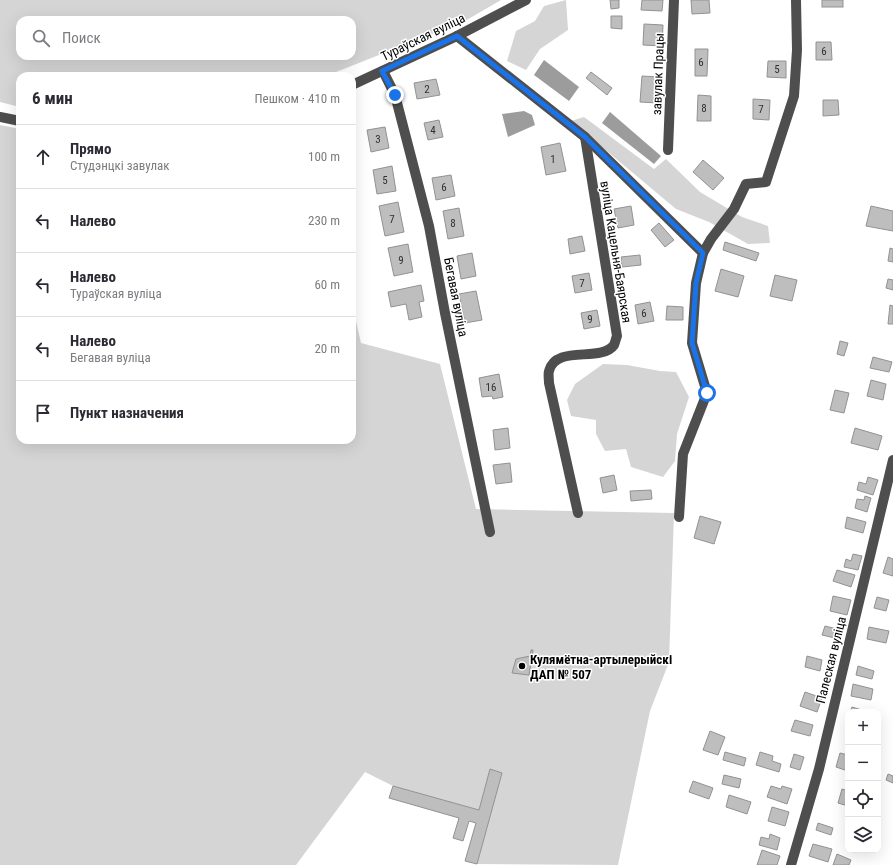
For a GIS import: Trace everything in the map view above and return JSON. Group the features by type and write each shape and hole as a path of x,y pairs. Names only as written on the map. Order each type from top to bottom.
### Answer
{"street":[{"name":"Тураўская вуліца","path":"356,82 457,36 526,0"},
{"name":"завулак Працы","path":"668,150 674,0"},
{"path":"679,517 683,454 707,393 692,343 696,283 703,253 711,239 734,209 746,184 766,182 794,96 797,50 796,0"},
{"path":"457,36 585,137 703,253"},
{"name":"Бегавая вуліца","path":"382,71 395,95 429,226 445,313 490,532"},
{"path":"0,117 16,120"},
{"name":"вуліца Кацельня-Баярская","path":"578,513 549,383 549,370 555,362 564,356 606,351 614,345 617,336 585,137"},
{"name":"Палеская вуліца","path":"791,865 819,769 893,460"}],"shaded area":[{"path":"0,0 501,0 465,21 336,72 16,72 16,106 0,102"},
{"path":"566,0 568,30 540,49 526,70 507,61 516,31 535,21 544,6"},
{"path":"544,60 579,87 569,101 534,75"},
{"path":"524,111 532,115 535,125 508,137 502,114"},
{"path":"610,112 661,156 654,164 602,123"},
{"path":"584,117 654,169 666,159 700,192 742,217 768,226 770,243 748,244 709,222 676,209 571,121"},
{"path":"0,125 16,128 16,444 356,444 356,321 361,343 440,364 476,509 674,513 669,662 650,711 618,865 477,864 502,773 490,770 479,810 393,786 365,772 296,865 0,865"},
{"path":"603,364 627,365 660,371 676,372 689,397 677,434 675,461 663,477 631,467 626,449 605,451 596,434 596,420 571,416 567,400 575,384"}],"building":[{"path":"610,0 619,0 619,8 611,9"},
{"path":"642,0 663,0 662,11 641,10"},
{"path":"691,0 709,0 710,13 692,14"},
{"path":"822,0 843,0 843,7 822,7"},
{"path":"611,16 622,16 622,29 611,28"},
{"path":"644,24 663,25 662,46 643,45"},
{"path":"816,42 831,42 832,60 816,60"},
{"path":"695,49 708,49 707,76 695,76"},
{"path":"768,61 786,61 786,78 767,77"},
{"path":"591,72 612,88 607,95 586,78"},
{"path":"642,76 659,77 658,103 640,102"},
{"path":"436,79 440,95 417,99 414,83"},
{"path":"698,95 711,96 711,121 697,121"},
{"path":"753,99 770,100 769,120 753,119"},
{"path":"823,100 838,100 839,115 823,116"},
{"path":"439,120 443,137 428,140 424,123"},
{"path":"385,127 389,148 371,152 367,130"},
{"path":"560,143 566,171 546,175 541,147"},
{"path":"703,160 724,178 713,190 693,172"},
{"path":"392,166 396,191 377,194 373,170"},
{"path":"451,175 455,196 436,200 432,178"},
{"path":"398,202 404,232 385,236 379,206"},
{"path":"631,206 634,225 618,228 614,209"},
{"path":"871,206 893,211 893,231 866,226"},
{"path":"459,208 464,236 448,239 443,211"},
{"path":"659,223 674,240 665,247 651,230"},
{"path":"582,236 585,251 570,254 568,239"},
{"path":"725,242 759,253 756,261 723,250"},
{"path":"408,244 413,272 394,276 388,248"},
{"path":"890,248 893,249 893,262 888,261"},
{"path":"472,253 476,276 461,279 457,256"},
{"path":"640,255 641,265 622,267 621,257"},
{"path":"721,269 744,276 738,297 715,291"},
{"path":"589,273 592,290 575,293 572,276"},
{"path":"775,275 797,280 792,301 770,296"},
{"path":"888,279 893,280 893,290 886,288"},
{"path":"421,285 424,301 419,302 422,317 409,320 406,304 391,307 388,292"},
{"path":"476,291 482,320 465,323 459,294"},
{"path":"650,302 654,321 638,324 635,305"},
{"path":"890,305 893,306 893,324 888,324"},
{"path":"667,306 683,307 683,320 666,320"},
{"path":"597,310 600,326 584,329 581,313"},
{"path":"840,341 848,343 844,356 837,354"},
{"path":"873,357 892,362 889,372 870,368"},
{"path":"499,374 503,397 493,399 492,396 482,397 479,378"},
{"path":"871,380 886,384 883,400 867,396"},
{"path":"835,390 849,393 844,413 830,410"},
{"path":"508,428 510,448 495,450 493,430"},
{"path":"855,428 882,436 878,450 851,443"},
{"path":"510,463 512,482 496,484 493,465"},
{"path":"614,475 617,490 603,493 600,478"},
{"path":"868,477 878,480 873,495 857,490 859,482 866,484"},
{"path":"651,490 652,499 631,501 630,491"},
{"path":"865,496 871,498 867,512 855,508 857,499 864,500"},
{"path":"700,516 721,522 714,544 694,538"},
{"path":"847,517 866,522 863,533 845,528"},
{"path":"853,554 862,556 858,570 844,567 846,559 851,561"},
{"path":"888,557 893,559 893,576 883,573"},
{"path":"837,570 855,575 851,587 833,581"},
{"path":"833,596 851,600 847,615 830,611"},
{"path":"877,597 889,600 886,611 874,608"},
{"path":"825,626 841,630 839,639 822,635"},
{"path":"869,627 889,631 886,643 867,639"},
{"name":"Кулямётна-артылерыйскі ДАП № 507","path":"531,650 533,650 529,675 512,673 516,659 530,656"},
{"path":"807,656 822,660 820,671 805,667"},
{"path":"858,666 874,671 872,679 856,675"},
{"path":"853,684 873,689 871,700 851,696"},
{"path":"805,692 822,698 817,712 800,706"},
{"path":"795,720 813,725 810,736 791,731"},
{"path":"710,731 725,737 718,755 703,750"},
{"path":"725,752 746,758 744,766 723,760"},
{"path":"760,752 773,756 772,761 781,764 779,772 756,765"},
{"path":"840,753 845,754 845,770 836,767"},
{"path":"794,754 804,757 800,770 790,767"},
{"path":"490,769 502,773 477,864 465,861 476,823 469,821 463,841 453,838 459,818 389,798 393,786 479,810"},
{"path":"888,774 893,776 893,783 886,780"},
{"path":"724,775 741,779 739,788 722,784"},
{"path":"693,781 713,788 709,799 689,792"},
{"path":"771,786 781,789 782,786 792,789 787,804 767,797"},
{"path":"842,789 845,790 845,805 838,803"},
{"path":"729,795 751,802 747,814 726,807"},
{"path":"772,807 789,812 785,826 768,821"},
{"path":"818,823 833,828 831,835 816,830"},
{"path":"770,834 780,838 777,850 759,845 761,837 769,839"},
{"path":"813,844 832,849 828,862 809,856"},
{"path":"762,850 780,856 777,865 757,865"},
{"path":"837,854 851,860 849,865 833,865"}],"place":[{"name":"Кулямётна-артылерыйскі ДАП № 507","path":"522,666"}],"route":[{"path":"395,95 382,71 457,36 585,137 703,253 696,283 692,343 707,393"}]}
